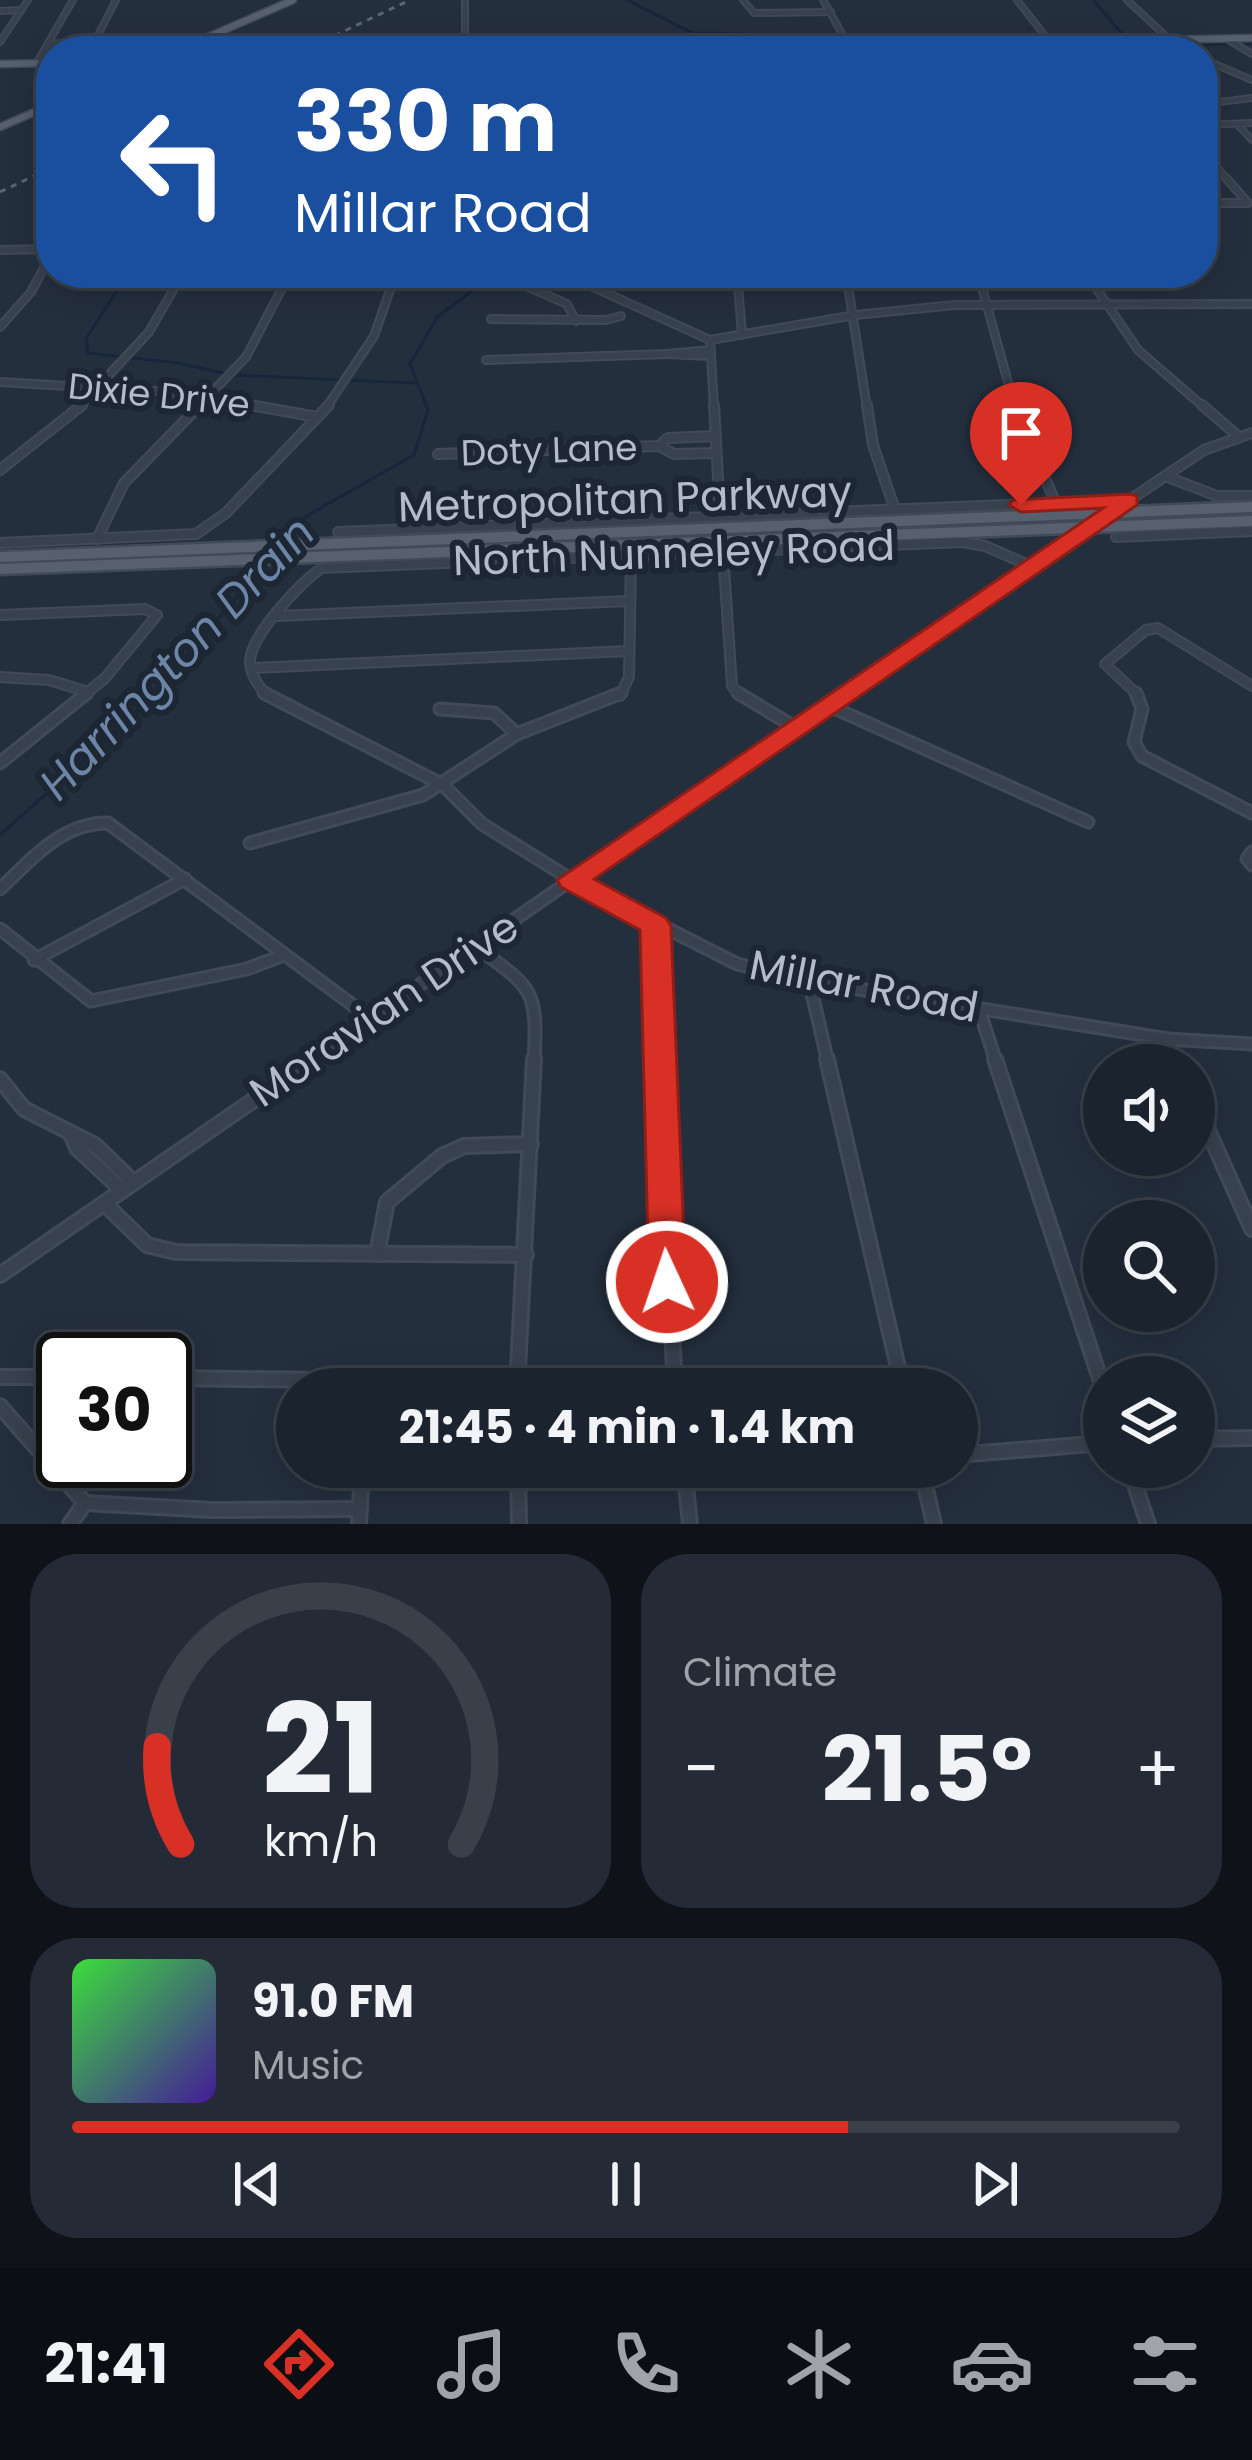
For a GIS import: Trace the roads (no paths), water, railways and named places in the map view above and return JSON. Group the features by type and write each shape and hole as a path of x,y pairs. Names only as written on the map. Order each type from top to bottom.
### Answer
{"main road":[{"path":"210,36 293,0"},
{"path":"1218,39 1252,38"},
{"path":"0,64 36,64"},
{"path":"0,128 36,112"},
{"path":"1132,499 1156,511"},
{"name":"Metropolitan Parkway","path":"0,569 1252,507"},
{"path":"934,534 929,525 938,519"},
{"name":"Metropolitan Parkway","path":"0,557 934,534 1252,521"},
{"path":"1042,529 1066,543"},
{"path":"47,568 60,561 59,554"}],"street":[{"path":"1,39 28,0"},
{"path":"53,36 73,0"},
{"path":"98,36 116,0"},
{"path":"465,0 465,36"},
{"path":"743,0 751,13 831,13"},
{"path":"824,0 844,36"},
{"path":"1017,0 1045,36"},
{"path":"1127,0 1163,36"},
{"path":"0,10 21,10"},
{"path":"0,23 13,23"},
{"path":"1227,39 1252,54"},
{"path":"1218,65 1252,80"},
{"path":"1218,103 1252,98"},
{"path":"1233,102 1250,109"},
{"path":"1218,125 1252,123"},
{"path":"1237,124 1252,140"},
{"path":"1218,167 1250,202"},
{"path":"1218,203 1250,202"},
{"path":"0,250 36,251"},
{"path":"0,327 36,282"},
{"path":"0,470 101,385 161,317 176,288"},
{"path":"97,539 124,483 212,397 262,332 283,288"},
{"path":"0,543 198,534 280,460 317,417 369,344 390,288"},
{"path":"531,288 567,304 576,321"},
{"path":"591,288 711,349"},
{"path":"738,288 742,334"},
{"path":"849,288 873,445 896,510"},
{"path":"983,288 1016,411 1055,504"},
{"path":"1096,288 1138,350 1238,436"},
{"path":"486,360 668,354 711,349 742,334 855,315 988,303 1252,304"},
{"path":"491,319 576,321 621,316"},
{"path":"711,349 720,516"},
{"name":"Dixie Drive","path":"0,382 101,385 212,397 317,417"},
{"name":"Moravian Drive","path":"0,1275 825,704 1210,447 1252,434"},
{"name":"Doty Lane","path":"438,454 659,446 674,437 716,436"},
{"name":"Doty Lane","path":"659,446 674,454 716,453"},
{"path":"1166,476 1217,496 1252,496"},
{"path":"338,532 1132,499"},
{"path":"1116,537 1252,531"},
{"name":"North Nunneley Road","path":"277,616 314,570 970,543 1031,566"},
{"path":"723,552 732,686 747,701 793,726"},
{"path":"250,842 404,802 443,784 517,734 620,696 628,687 631,556"},
{"path":"629,601 277,616 254,650 252,668 629,651"},
{"path":"0,615 155,611 156,617 88,692 0,764"},
{"path":"1252,686 1155,627 1105,667 1134,689 1144,705 1144,722 1134,742 1142,756 1252,813"},
{"name":"Millar Road","path":"252,668 260,690 277,701 443,784 480,822 572,880 737,964 809,981 1168,1039 1252,1044"},
{"path":"0,677 49,680 88,692"},
{"path":"825,704 1088,822"},
{"path":"440,709 494,712 517,734"},
{"path":"0,890 69,830 96,821 119,828 370,1018"},
{"path":"1252,852 1247,860 1252,865"},
{"path":"34,960 185,879"},
{"path":"656,926 665,1242 674,1368"},
{"path":"0,929 81,998 98,1001 247,969 284,955"},
{"path":"475,946 521,980 537,1005 518,1368"},
{"path":"809,981 898,1368"},
{"path":"979,1009 1093,1356"},
{"path":"1168,1039 1170,1044"},
{"path":"0,1079 24,1109 72,1136 77,1148 128,1186"},
{"path":"377,1254 382,1215 390,1198 442,1156 464,1146 532,1144"},
{"path":"1215,1146 1252,1229"},
{"path":"104,1203 148,1245 163,1250 526,1255"},
{"path":"0,1377 36,1377"},
{"path":"192,1378 276,1379"},
{"path":"0,1406 85,1503 211,1517 359,1516"},
{"path":"1215,1439 1252,1438"},
{"path":"978,1453 1083,1445"},
{"path":"518,1488 519,1524"},
{"path":"686,1488 690,1524"},
{"path":"926,1488 934,1524"},
{"path":"1136,1488 1148,1524"},
{"path":"70,1524 85,1503"}],"waterway":[{"path":"627,0 692,33 748,34"},
{"path":"1093,0 1124,36"},
{"name":"Harrington Drain","path":"1237,43 1252,43"},
{"name":"Harrington Drain","path":"1218,44 1225,44"},
{"path":"118,288 86,339 88,353 178,363 232,375 414,383"},
{"name":"Harrington Drain","path":"283,541 308,515 414,455 428,410 410,364 437,317 476,288"},
{"name":"Harrington Drain","path":"0,835 132,717 267,563"}],"railway":[{"path":"334,36 410,0"},
{"path":"0,192 36,175"}]}
